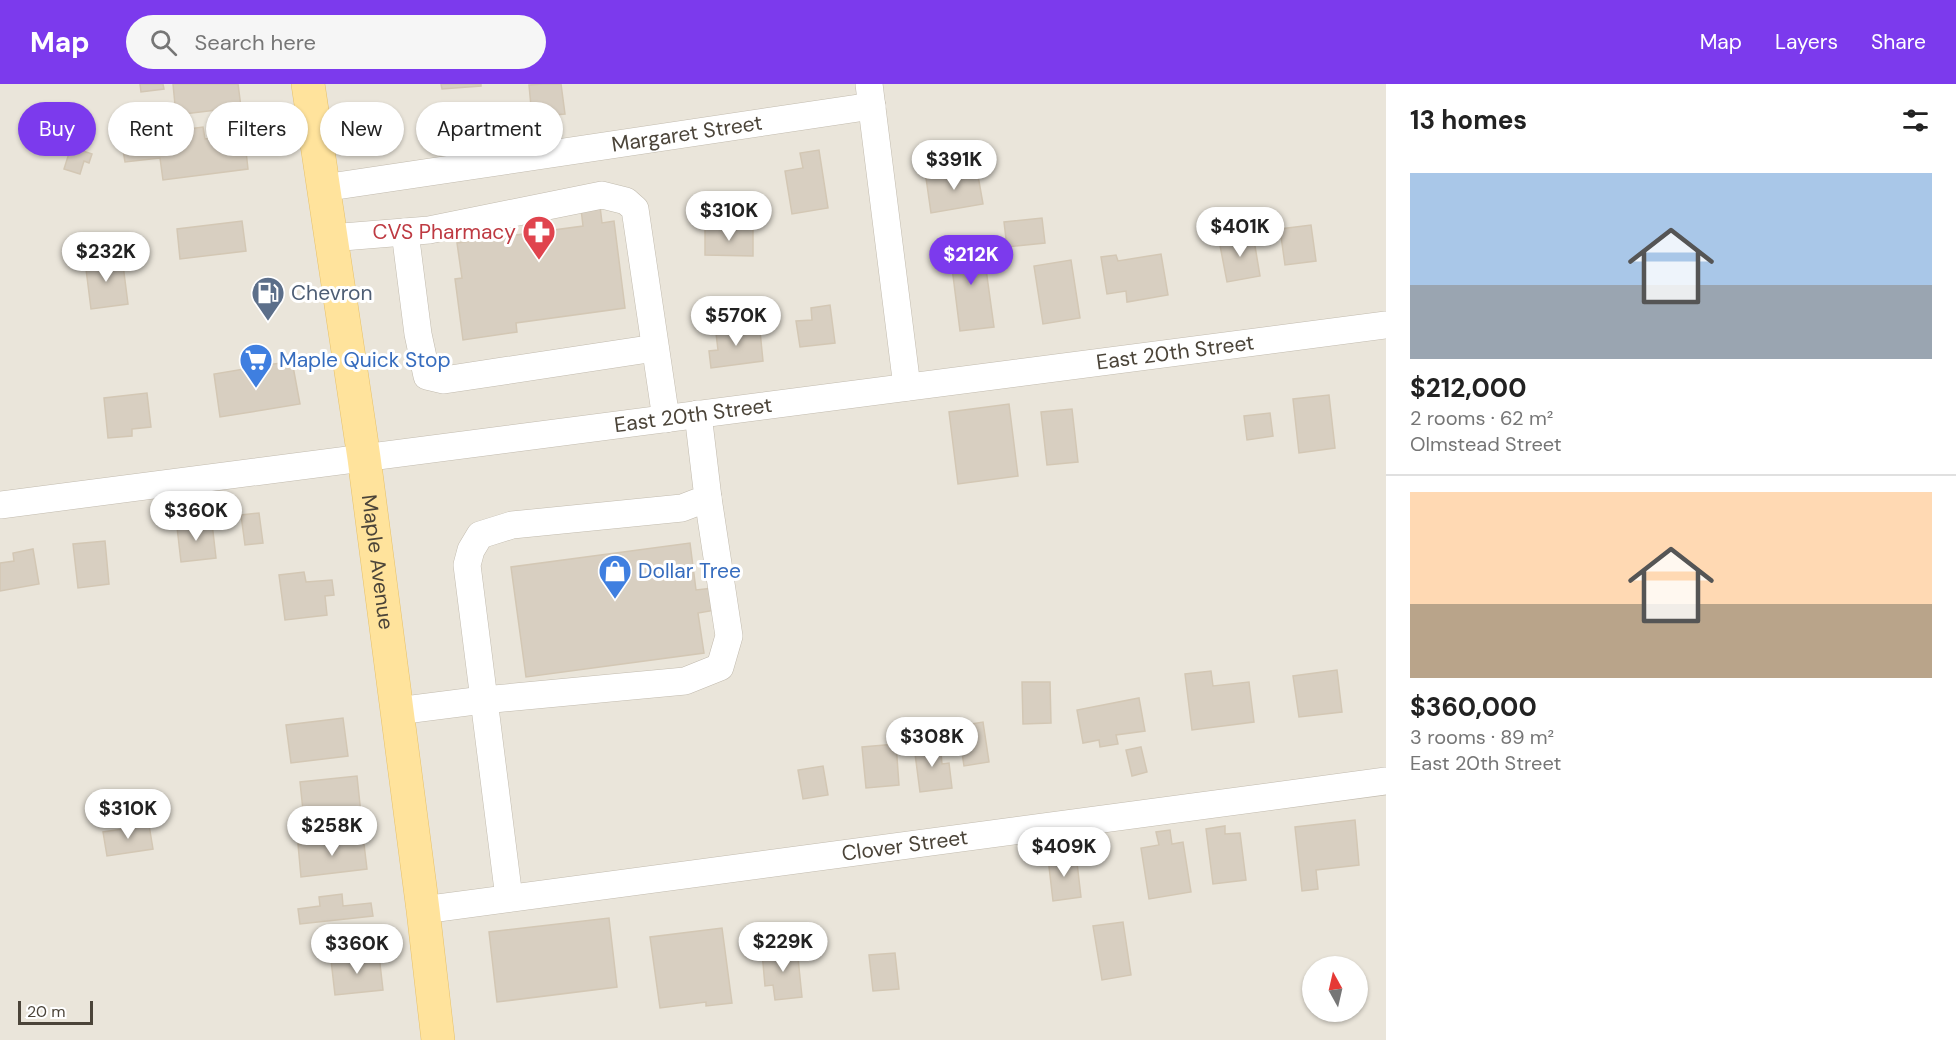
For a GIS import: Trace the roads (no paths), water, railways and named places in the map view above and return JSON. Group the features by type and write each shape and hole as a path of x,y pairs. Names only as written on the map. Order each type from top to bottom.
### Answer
{"main road":[{"name":"Maple Avenue","path":"308,84 363,458 438,1040"}],"street":[{"name":"Margaret Street","path":"323,188 871,95"},
{"path":"871,95 907,387"},
{"path":"330,238 417,231 602,195 626,201 635,209 666,419"},
{"path":"417,231 418,334 427,375 444,380 655,348"},
{"name":"East 20th Street","path":"0,505 1386,325"},
{"path":"397,711 483,700 685,681 720,667 729,636 698,414"},
{"path":"508,898 466,564 471,550 480,535 512,525 682,508 708,498"},
{"name":"Clover Street","path":"423,910 1386,781"}],"place":[{"name":"CVS Pharmacy","path":"539,261"},
{"name":"Chevron","path":"268,322"},
{"name":"Maple Quick Stop","path":"256,389"},
{"name":"Dollar Tree","path":"615,600"}]}
